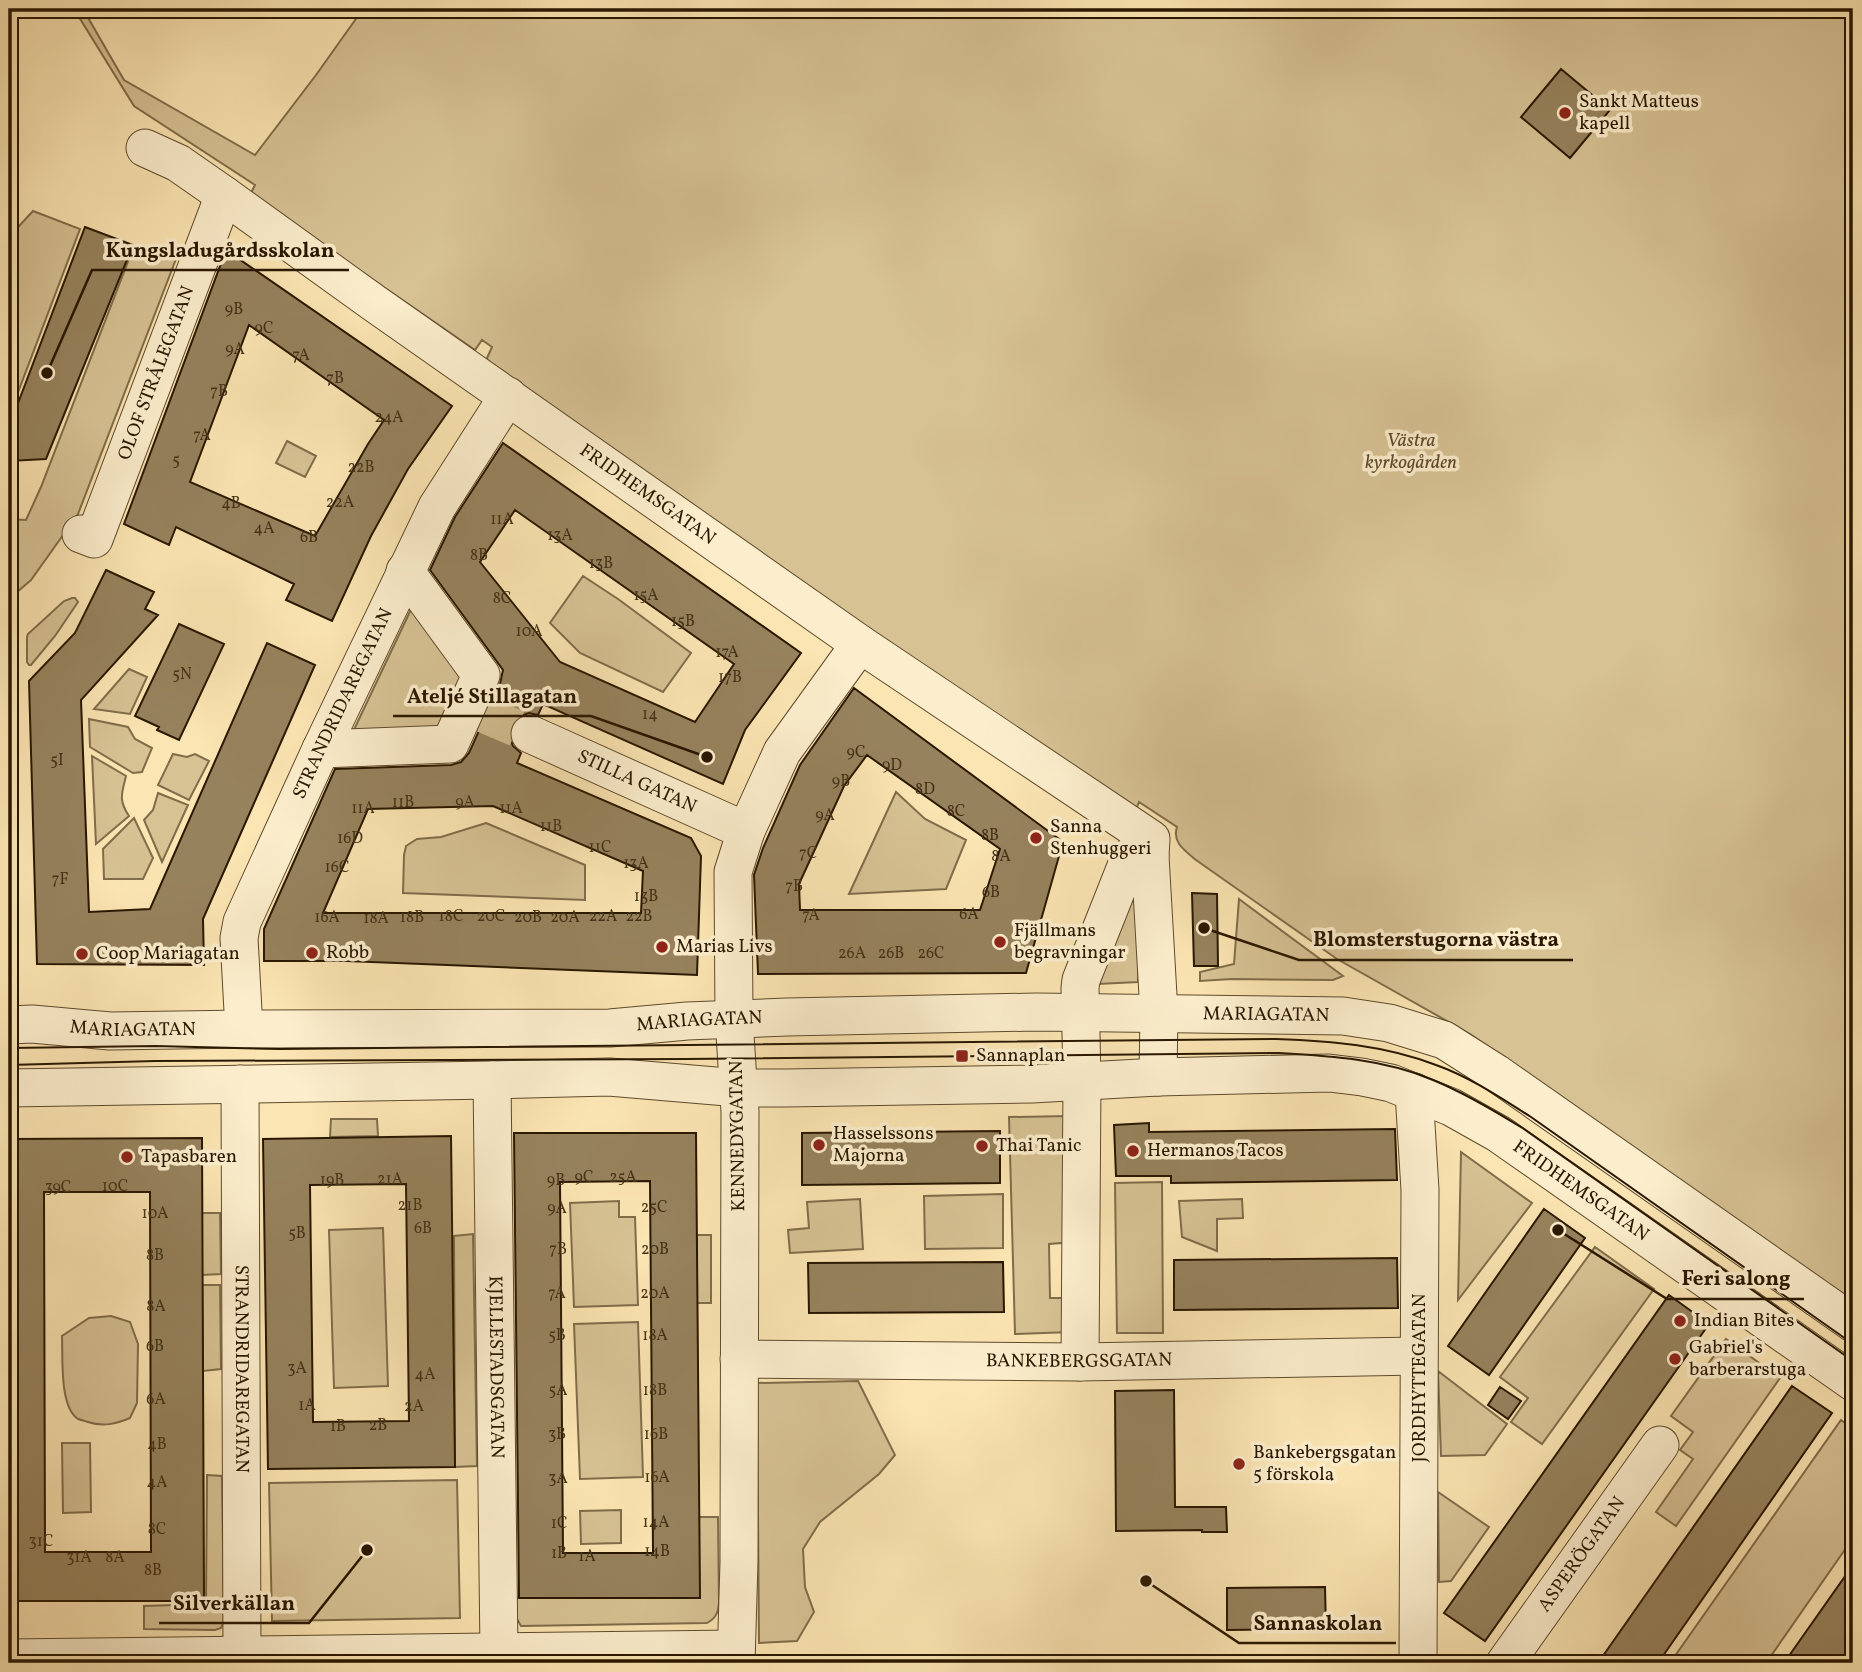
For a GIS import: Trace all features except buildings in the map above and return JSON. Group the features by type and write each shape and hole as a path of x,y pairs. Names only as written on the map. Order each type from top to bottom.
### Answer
{"street":[{"name":"FRIDHEMSGATAN","path":"145,148 178,163 224,195 1151,848"},
{"name":"OLOF STRÅLEGATAN","path":"81,534 94,539 224,195"},
{"name":"STRANDRIDAREGATAN","path":"244,1029 239,938 242,922 437,507 509,396"},
{"path":"321,749 450,744 475,711 481,675 405,571"},
{"name":"KENNEDYGATAN","path":"736,1656 739,1562 739,1088 734,1019 733,872 746,831 782,752 860,644"},
{"name":"STILLA GATAN","path":"530,734 746,831"},
{"path":"1080,1362 1081,980 1127,864 1132,855 1143,854 1151,848"},
{"path":"9,1088 610,1077 739,1088 1082,1082 1158,1077 1159,1013 1151,848"},
{"name":"MARIAGATAN","path":"9,1025 32,1024 110,1031 610,1028 687,1021 787,1017 1080,1012 1343,1016 1389,1023 1444,1040 1496,1073 1853,1324"},
{"name":"FRIDHEMSGATAN","path":"1158,1077 1329,1073 1391,1083 1451,1107 1499,1134 1853,1382"},
{"name":"KJELLESTADSGATAN","path":"492,1080 499,1652"},
{"name":"STRANDRIDAREGATAN","path":"240,1084 242,1655"},
{"name":"JORDHYTTEGATAN","path":"1414,1092 1420,1190 1419,1663"},
{"name":"BANKEBERGSGATAN","path":"739,1359 1080,1362 1419,1356"},
{"name":"ASPERÖGATAN","path":"1505,1663 1660,1445"},
{"path":"9,1658 242,1655 363,1658 499,1652 736,1656"}],"green space":[{"name":"Västra kyrkogården","path":"74,9 83,9 124,80 255,155 363,9 1853,9 1853,1306 1470,1034 1337,959 1196,860 1178,841 1177,827 1139,802 1134,815 488,361 492,347 482,340 475,350 250,195 255,185 134,106"},
{"path":"33,211 80,229 12,408 9,408 9,237"},
{"path":"134,246 176,259 78,514 31,580 9,599 9,519 26,520"},
{"path":"287,441 316,456 305,477 276,463"},
{"path":"583,576 691,653 663,692 580,653 550,623"},
{"path":"72,598 78,602 55,636 29,665 28,634 64,601"},
{"path":"415,601 466,673 438,731 351,736"},
{"path":"129,669 147,677 130,714 94,709"},
{"path":"89,719 128,727 135,739 152,748 142,772 133,773 90,747"},
{"path":"173,754 187,757 195,754 209,761 189,800 158,785"},
{"path":"92,756 126,776 122,801 129,816 96,844"},
{"path":"896,792 925,819 966,840 946,889 849,894"},
{"path":"158,793 188,805 162,862 144,820 153,810"},
{"path":"134,818 153,858 143,879 104,879 103,849"},
{"path":"486,823 585,865 585,900 403,893 406,846 417,839 441,837"},
{"path":"1125,883 1140,883 1138,982 1098,984"},
{"path":"1239,899 1343,976 1333,980 1200,981 1200,972 1234,964"},
{"path":"1069,1116 1074,1242 1049,1244 1050,1298 1073,1298 1071,1332 1015,1334 1009,1117"},
{"path":"331,1119 377,1119 378,1136 330,1137"},
{"path":"1461,1152 1532,1203 1458,1300"},
{"path":"1162,1182 1163,1333 1117,1333 1115,1183"},
{"path":"1003,1194 1003,1248 925,1249 924,1196"},
{"path":"860,1199 863,1249 790,1253 788,1230 809,1228 807,1202"},
{"path":"1242,1199 1243,1218 1217,1219 1217,1251 1182,1237 1179,1201"},
{"path":"619,1201 619,1217 635,1217 638,1305 574,1307 570,1203"},
{"path":"202,1213 220,1213 221,1274 202,1275"},
{"path":"383,1228 388,1386 334,1388 329,1230"},
{"path":"473,1234 477,1466 455,1467 454,1236"},
{"path":"697,1235 711,1235 711,1303 697,1303"},
{"path":"1595,1247 1654,1289 1542,1444 1511,1422 1528,1398 1500,1377"},
{"path":"202,1285 220,1285 221,1369 203,1371"},
{"path":"111,1316 130,1322 138,1344 137,1403 130,1418 104,1425 94,1424 78,1419 68,1404 63,1380 62,1336 89,1318"},
{"path":"638,1322 643,1477 580,1479 574,1324"},
{"path":"1726,1339 1780,1378 1676,1526 1656,1512 1693,1459 1680,1450 1693,1432 1671,1416"},
{"path":"1438,1371 1507,1424 1485,1455 1441,1456"},
{"path":"858,1381 895,1455 879,1474 820,1522 803,1549 805,1587 814,1612 797,1641 759,1643 757,1383"},
{"path":"1841,1420 1853,1429 1853,1538 1766,1663 1670,1663"},
{"path":"62,1443 90,1443 91,1512 63,1513"},
{"path":"207,1475 222,1476 224,1622 221,1628 215,1630 144,1629 144,1606 206,1604"},
{"path":"457,1480 460,1618 272,1621 269,1483"},
{"path":"1438,1492 1489,1527 1451,1581 1439,1582"},
{"path":"621,1510 621,1543 581,1544 580,1511"},
{"path":"699,1517 718,1517 719,1603 716,1615 707,1623 521,1626 517,1619 516,1598 699,1598"}],"tunnel":[{"path":"483,714 530,734"}],"tram line":[{"path":"9,1048 155,1046 279,1049 1276,1039 1357,1045 1436,1065 1497,1095 1853,1344"},
{"path":"9,1065 155,1061 1278,1053 1376,1063 1433,1080 1468,1096 1513,1122 1853,1361"}],"place":[{"name":"Sankt Matteus kapell","path":"1565,113"},
{"name":"Kungsladugårdsskolan","path":"47,373"},
{"name":"Ateljé Stillagatan","path":"707,757"},
{"name":"Sanna Stenhuggeri","path":"1036,838"},
{"name":"Blomsterstugorna västra","path":"1204,928"},
{"name":"Fjällmans begravningar","path":"1000,942"},
{"name":"Marias Livs","path":"662,947"},
{"name":"Robb","path":"312,953"},
{"name":"Coop Mariagatan","path":"82,954"},
{"name":"Sannaplan","path":"962,1056"},
{"name":"Hasselssons Majorna","path":"819,1145"},
{"name":"Thai Tanic","path":"982,1146"},
{"name":"Hermanos Tacos","path":"1133,1151"},
{"name":"Tapasbaren","path":"127,1157"},
{"name":"Feri salong","path":"1558,1230"},
{"name":"Indian Bites","path":"1680,1321"},
{"name":"Gabriel's barberarstuga","path":"1675,1359"},
{"name":"Bankebergsgatan 5 förskola","path":"1239,1464"},
{"name":"Silverkällan","path":"367,1550"},
{"name":"Sannaskolan","path":"1146,1581"}]}
